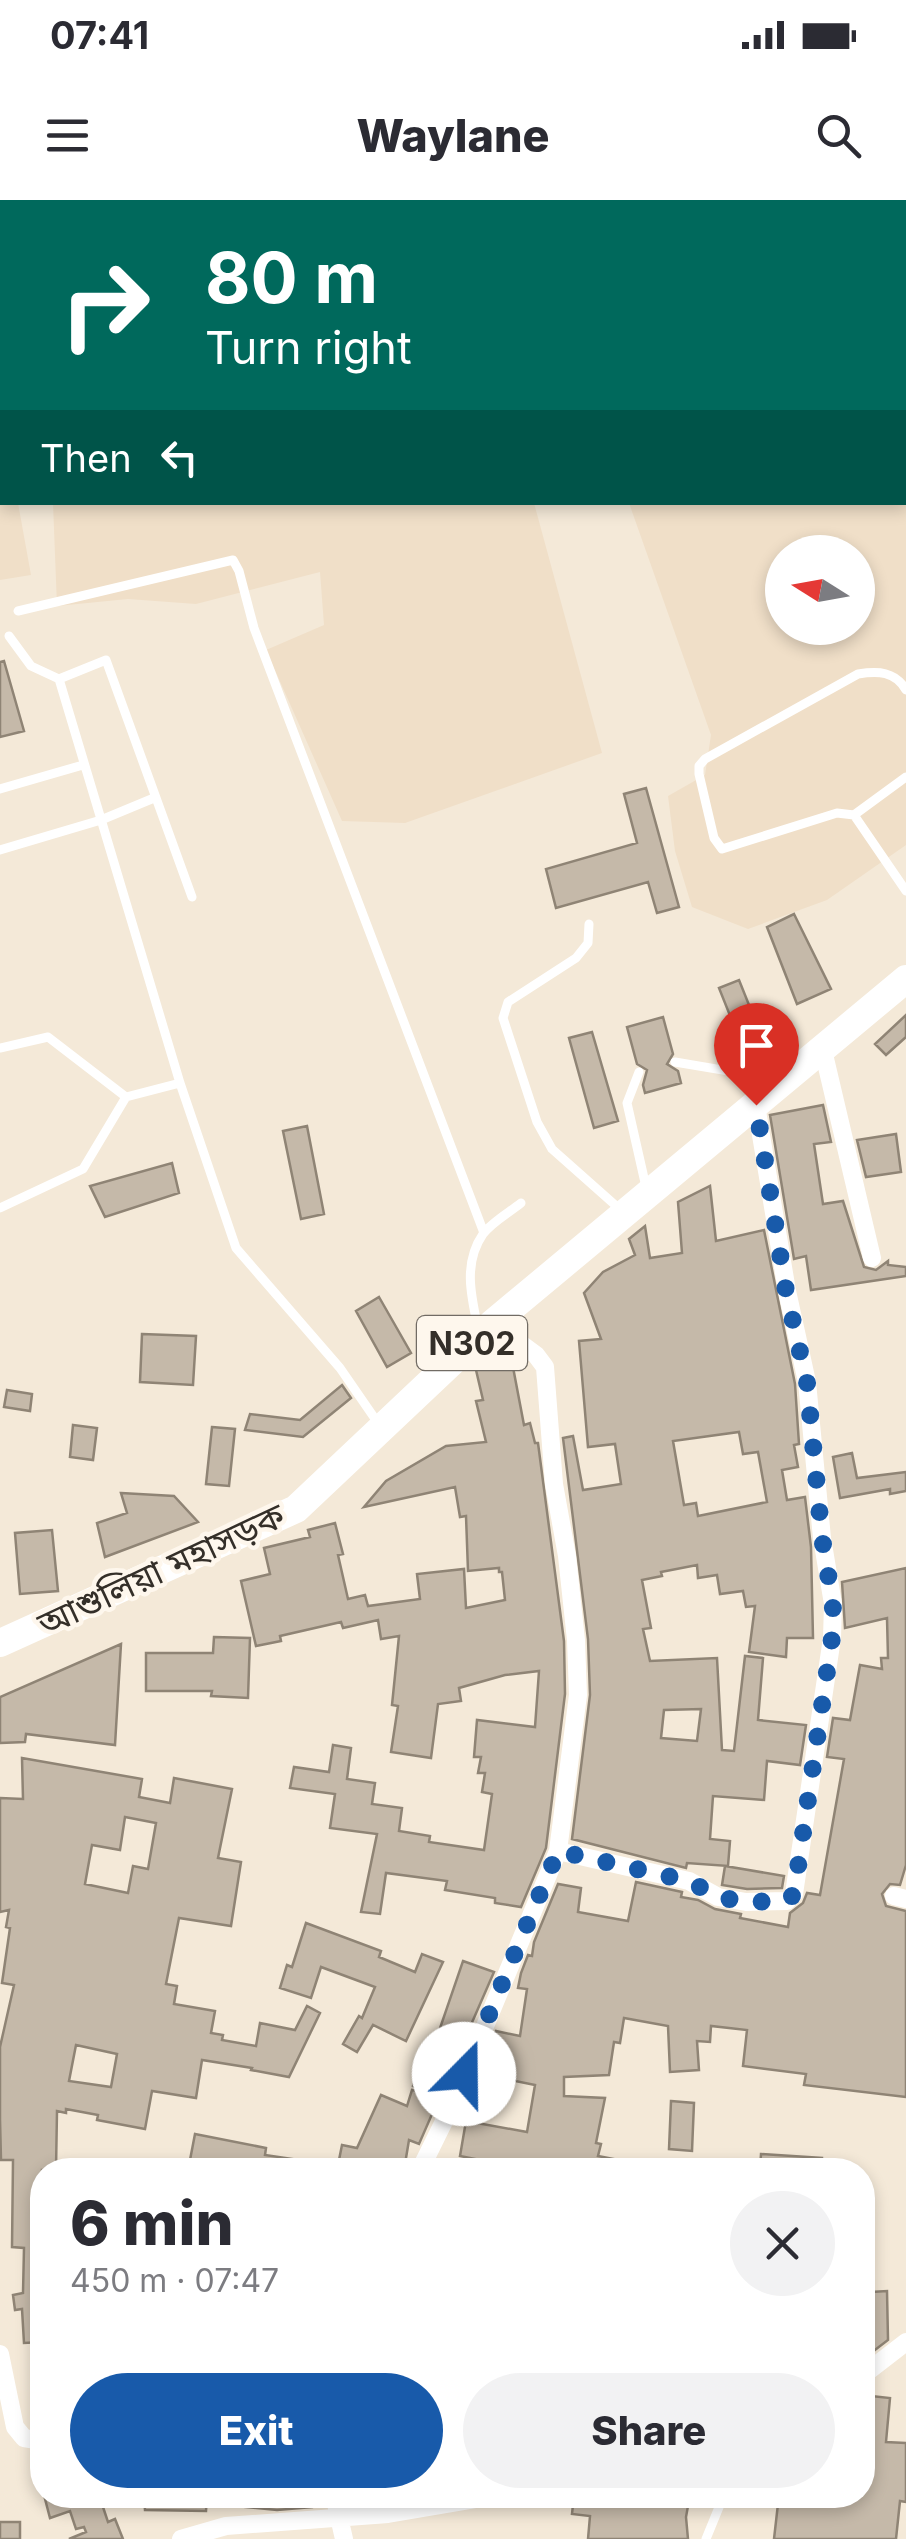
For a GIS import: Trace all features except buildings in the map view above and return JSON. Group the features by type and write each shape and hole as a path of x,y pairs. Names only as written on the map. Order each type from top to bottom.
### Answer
{"highway":[{"name":"আশুলিয়া মহাসড়ক","path":"0,1643 296,1508 486,1330 906,979"}],"street":[{"path":"823,1050 872,1258"},
{"path":"558,1851 689,1881 732,1900 787,1901 794,1894 832,1638 833,1604 822,1538 807,1382 786,1291 756,1105"},
{"path":"426,2158 453,2103 558,1851 578,1695 569,1573 554,1484 545,1367 536,1355 486,1330"},
{"path":"875,2366 906,2342"},
{"path":"0,2354 16,2427 24,2438 30,2439"},
{"path":"337,2508 344,2539"},
{"path":"181,2539 226,2526 340,2518 377,2508"}],"lane":[{"path":"18,611 234,560 254,628 484,1233"},
{"path":"9,636 31,666 59,678 106,660 192,897"},
{"path":"906,690 900,680 879,671 858,674 704,760 700,766 714,838 722,849 837,813 854,815 906,777"},
{"path":"59,678 180,1083 236,1248 340,1368 382,1428"},
{"path":"0,789 83,766"},
{"path":"0,850 101,820 154,798"},
{"path":"854,815 906,891"},
{"path":"589,924 588,943 576,958 508,1002 503,1018 538,1122 552,1149 624,1214"},
{"path":"0,1048 48,1037 126,1097"},
{"path":"675,1062 786,1080"},
{"path":"639,1072 627,1103 648,1194"},
{"path":"0,1208 84,1168 126,1097 180,1083"},
{"path":"486,1330 468,1283 472,1261 484,1233 521,1203"},
{"path":"706,2539 719,2508"}],"shaded area":[{"path":"0,505 18,505 31,575 0,580"},
{"path":"53,505 535,505 602,753 405,823 342,821 266,650 324,625 320,572 196,604 128,599 57,606"},
{"path":"630,505 906,505 906,845 827,900 748,929 692,907 675,851 668,796 705,775 711,735"}],"route":[{"path":"464,2074 558,1851 689,1881 718,1897 746,1902 787,1901 794,1894 832,1638 833,1604 822,1538 807,1382 786,1291 756,1105"}]}
